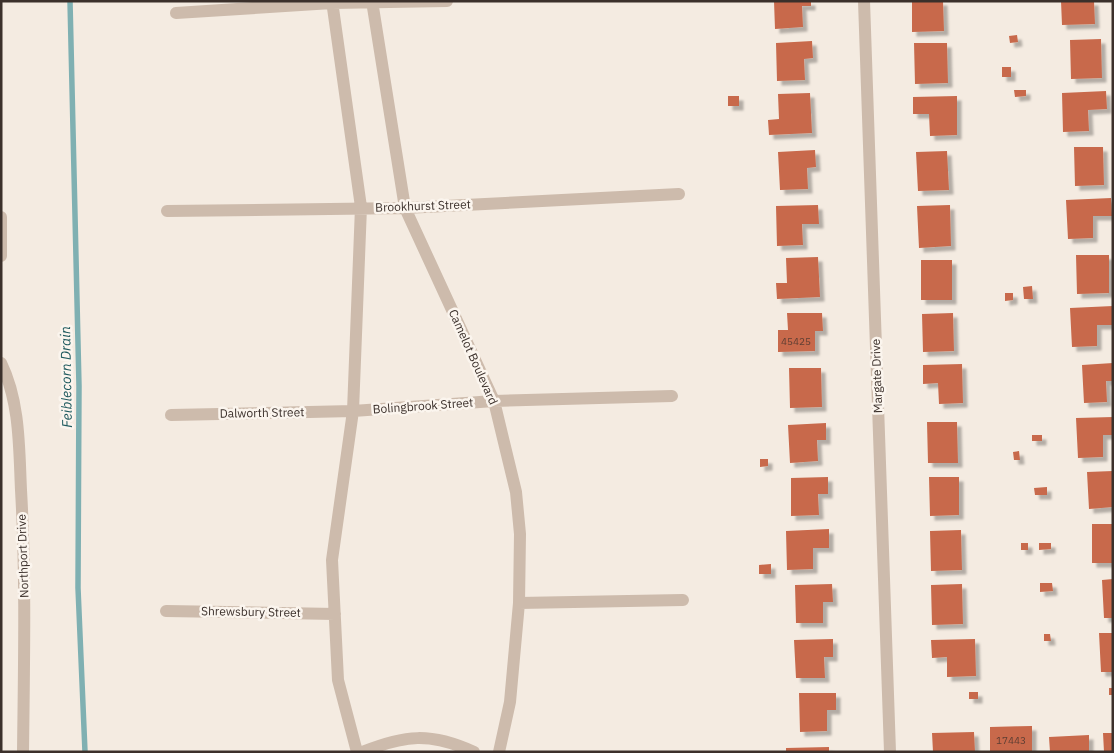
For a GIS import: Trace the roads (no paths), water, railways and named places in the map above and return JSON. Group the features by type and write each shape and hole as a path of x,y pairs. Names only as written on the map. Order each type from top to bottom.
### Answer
{"street":[{"path":"176,13 332,2 447,1"},
{"name":"Margate Drive","path":"864,1 890,752"},
{"path":"332,2 361,207 353,411 332,560 338,680 357,752"},
{"name":"Camelot Boulevard","path":"372,2 404,208 494,401 516,492 520,534 519,603 510,702 499,752"},
{"name":"Brookhurst Street","path":"167,211 361,207 404,208 679,194"},
{"path":"1,217 1,256"},
{"name":"Northport Drive","path":"1,363 10,387 18,442 25,620 23,752"},
{"path":"494,401 672,396"},
{"name":"Bolingbrook Street","path":"353,411 494,401"},
{"name":"Dalworth Street","path":"171,415 353,411"},
{"path":"519,603 683,600"},
{"name":"Shrewsbury Street","path":"166,611 335,614"},
{"path":"362,752 408,738 432,738 456,744 474,752"}],"waterway":[{"name":"Feiblecorn Drain","path":"70,1 79,386 78,588 85,752"}]}
